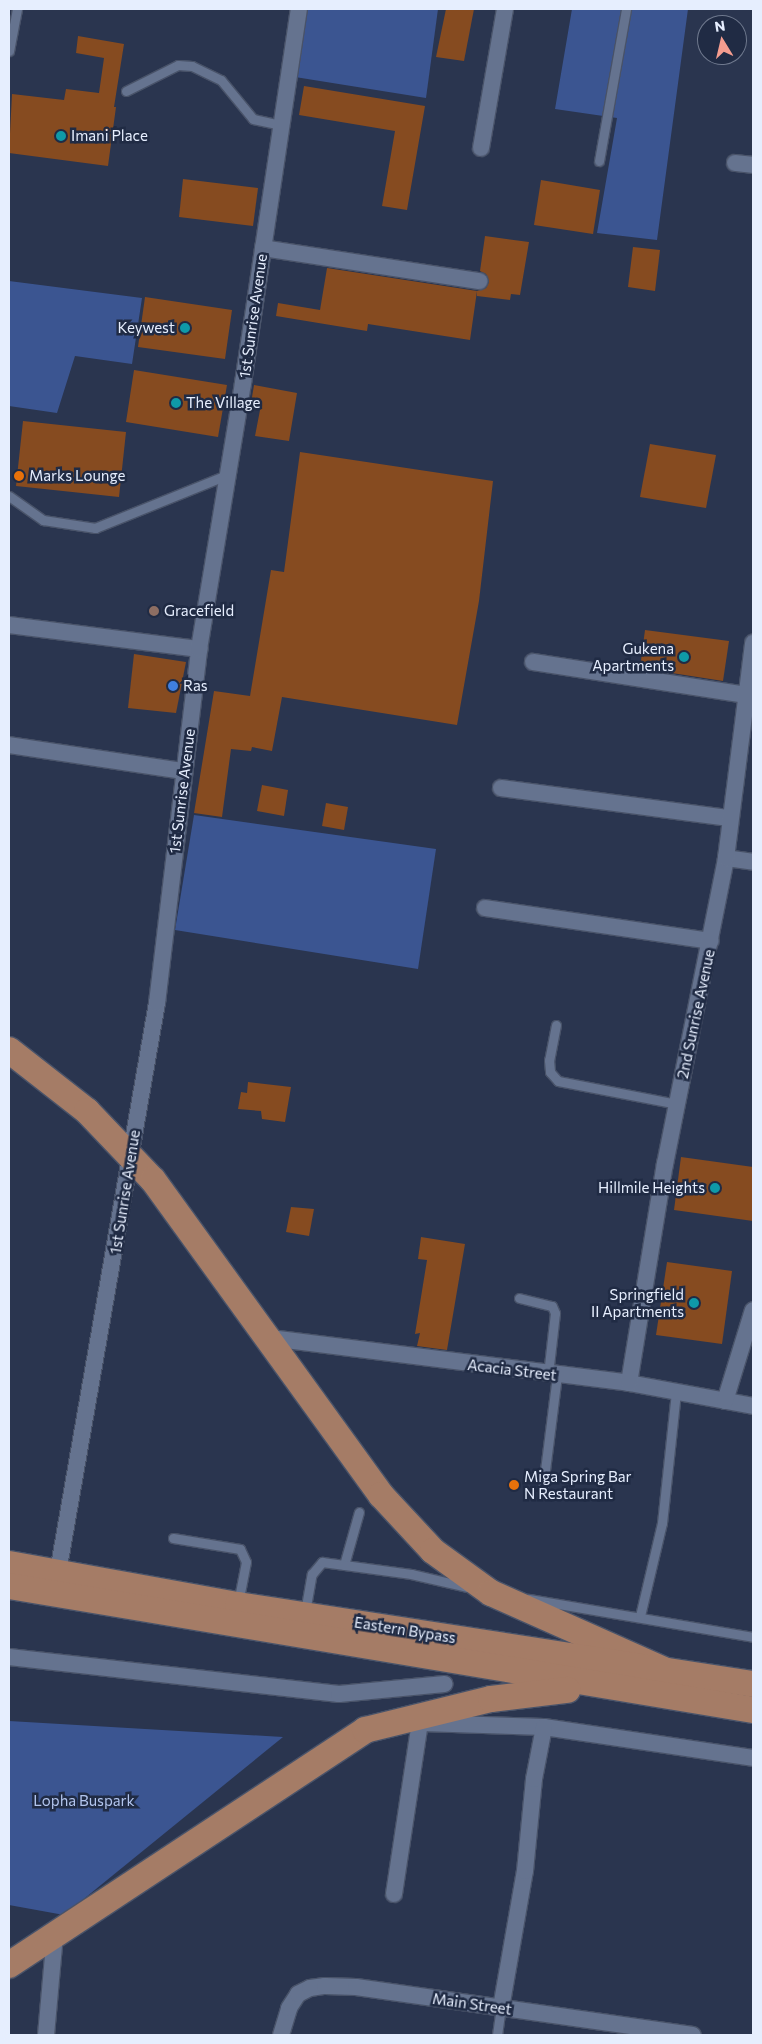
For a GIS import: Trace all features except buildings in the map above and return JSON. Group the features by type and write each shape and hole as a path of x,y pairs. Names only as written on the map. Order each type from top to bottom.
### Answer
{"main road":[{"path":"9,1050 87,1111 130,1154 270,1338 381,1494 433,1551 491,1593 666,1671"},
{"name":"Eastern Bypass","path":"9,1581 58,1572 238,1605 753,1684"},
{"name":"Eastern Bypass","path":"9,1581 149,1611 753,1710"},
{"path":"9,1965 322,1755 365,1730 408,1722 491,1699 598,1686"}],"street":[{"name":"1st Sunrise Avenue","path":"58,1572 157,1003 199,648 229,474 299,9"},
{"path":"481,148 505,9"},
{"path":"735,162 753,165"},
{"path":"263,248 479,281"},
{"path":"9,625 199,648"},
{"name":"2nd Sunrise Avenue","path":"629,1383 678,1104 712,941 726,858 729,818 753,643"},
{"path":"533,662 746,695"},
{"path":"9,745 184,772"},
{"path":"501,788 729,818"},
{"path":"726,858 753,862"},
{"path":"484,908 712,941"},
{"path":"725,1401 753,1310"},
{"name":"Acacia Street","path":"270,1338 552,1375 629,1383 753,1406"},
{"path":"9,1657 339,1694 444,1684"},
{"path":"394,1894 408,1722 544,1727 753,1758"},
{"path":"501,2008 525,1871 534,1779 544,1727"},
{"path":"46,2035 55,1935"},
{"name":"Main Street","path":"281,2035 289,2008 298,1994 310,1988 356,1988 693,2035"}],"lane":[{"path":"9,51 17,9"},
{"path":"599,161 626,9"},
{"path":"126,91 178,65 192,66 221,80 253,119 281,125"},
{"path":"9,496 43,520 95,528 229,474"},
{"path":"556,1025 549,1060 550,1072 558,1081 678,1104"},
{"path":"519,1298 552,1306 555,1313 542,1494"},
{"path":"640,1616 662,1524 676,1392"},
{"path":"344,1565 359,1512"},
{"path":"173,1538 240,1549 246,1562 238,1605"},
{"path":"305,1615 316,1566 322,1562 411,1574 491,1593 640,1616 753,1637"},
{"path":"497,2035 501,2008"}],"green space":[{"path":"307,9 438,9 426,98 295,77"},
{"path":"572,9 688,9 657,240 597,233 617,118 555,109"},
{"path":"9,281 142,298 132,364 75,356 57,413 9,406"},
{"path":"194,815 436,849 418,969 175,930"},
{"name":"Lopha Buspark","path":"9,1721 283,1737 64,1915 9,1905"}],"place":[{"name":"Imani Place","path":"61,136"},
{"name":"Keywest","path":"185,328"},
{"name":"The Village","path":"176,403"},
{"name":"Marks Lounge","path":"19,476"},
{"name":"Gracefield","path":"154,611"},
{"name":"Gukena Apartments","path":"684,657"},
{"name":"Ras","path":"173,686"},
{"name":"Hillmile Heights","path":"715,1188"},
{"name":"Springfield II Apartments","path":"694,1303"},
{"name":"Miga Spring Bar N Restaurant","path":"514,1485"}]}
